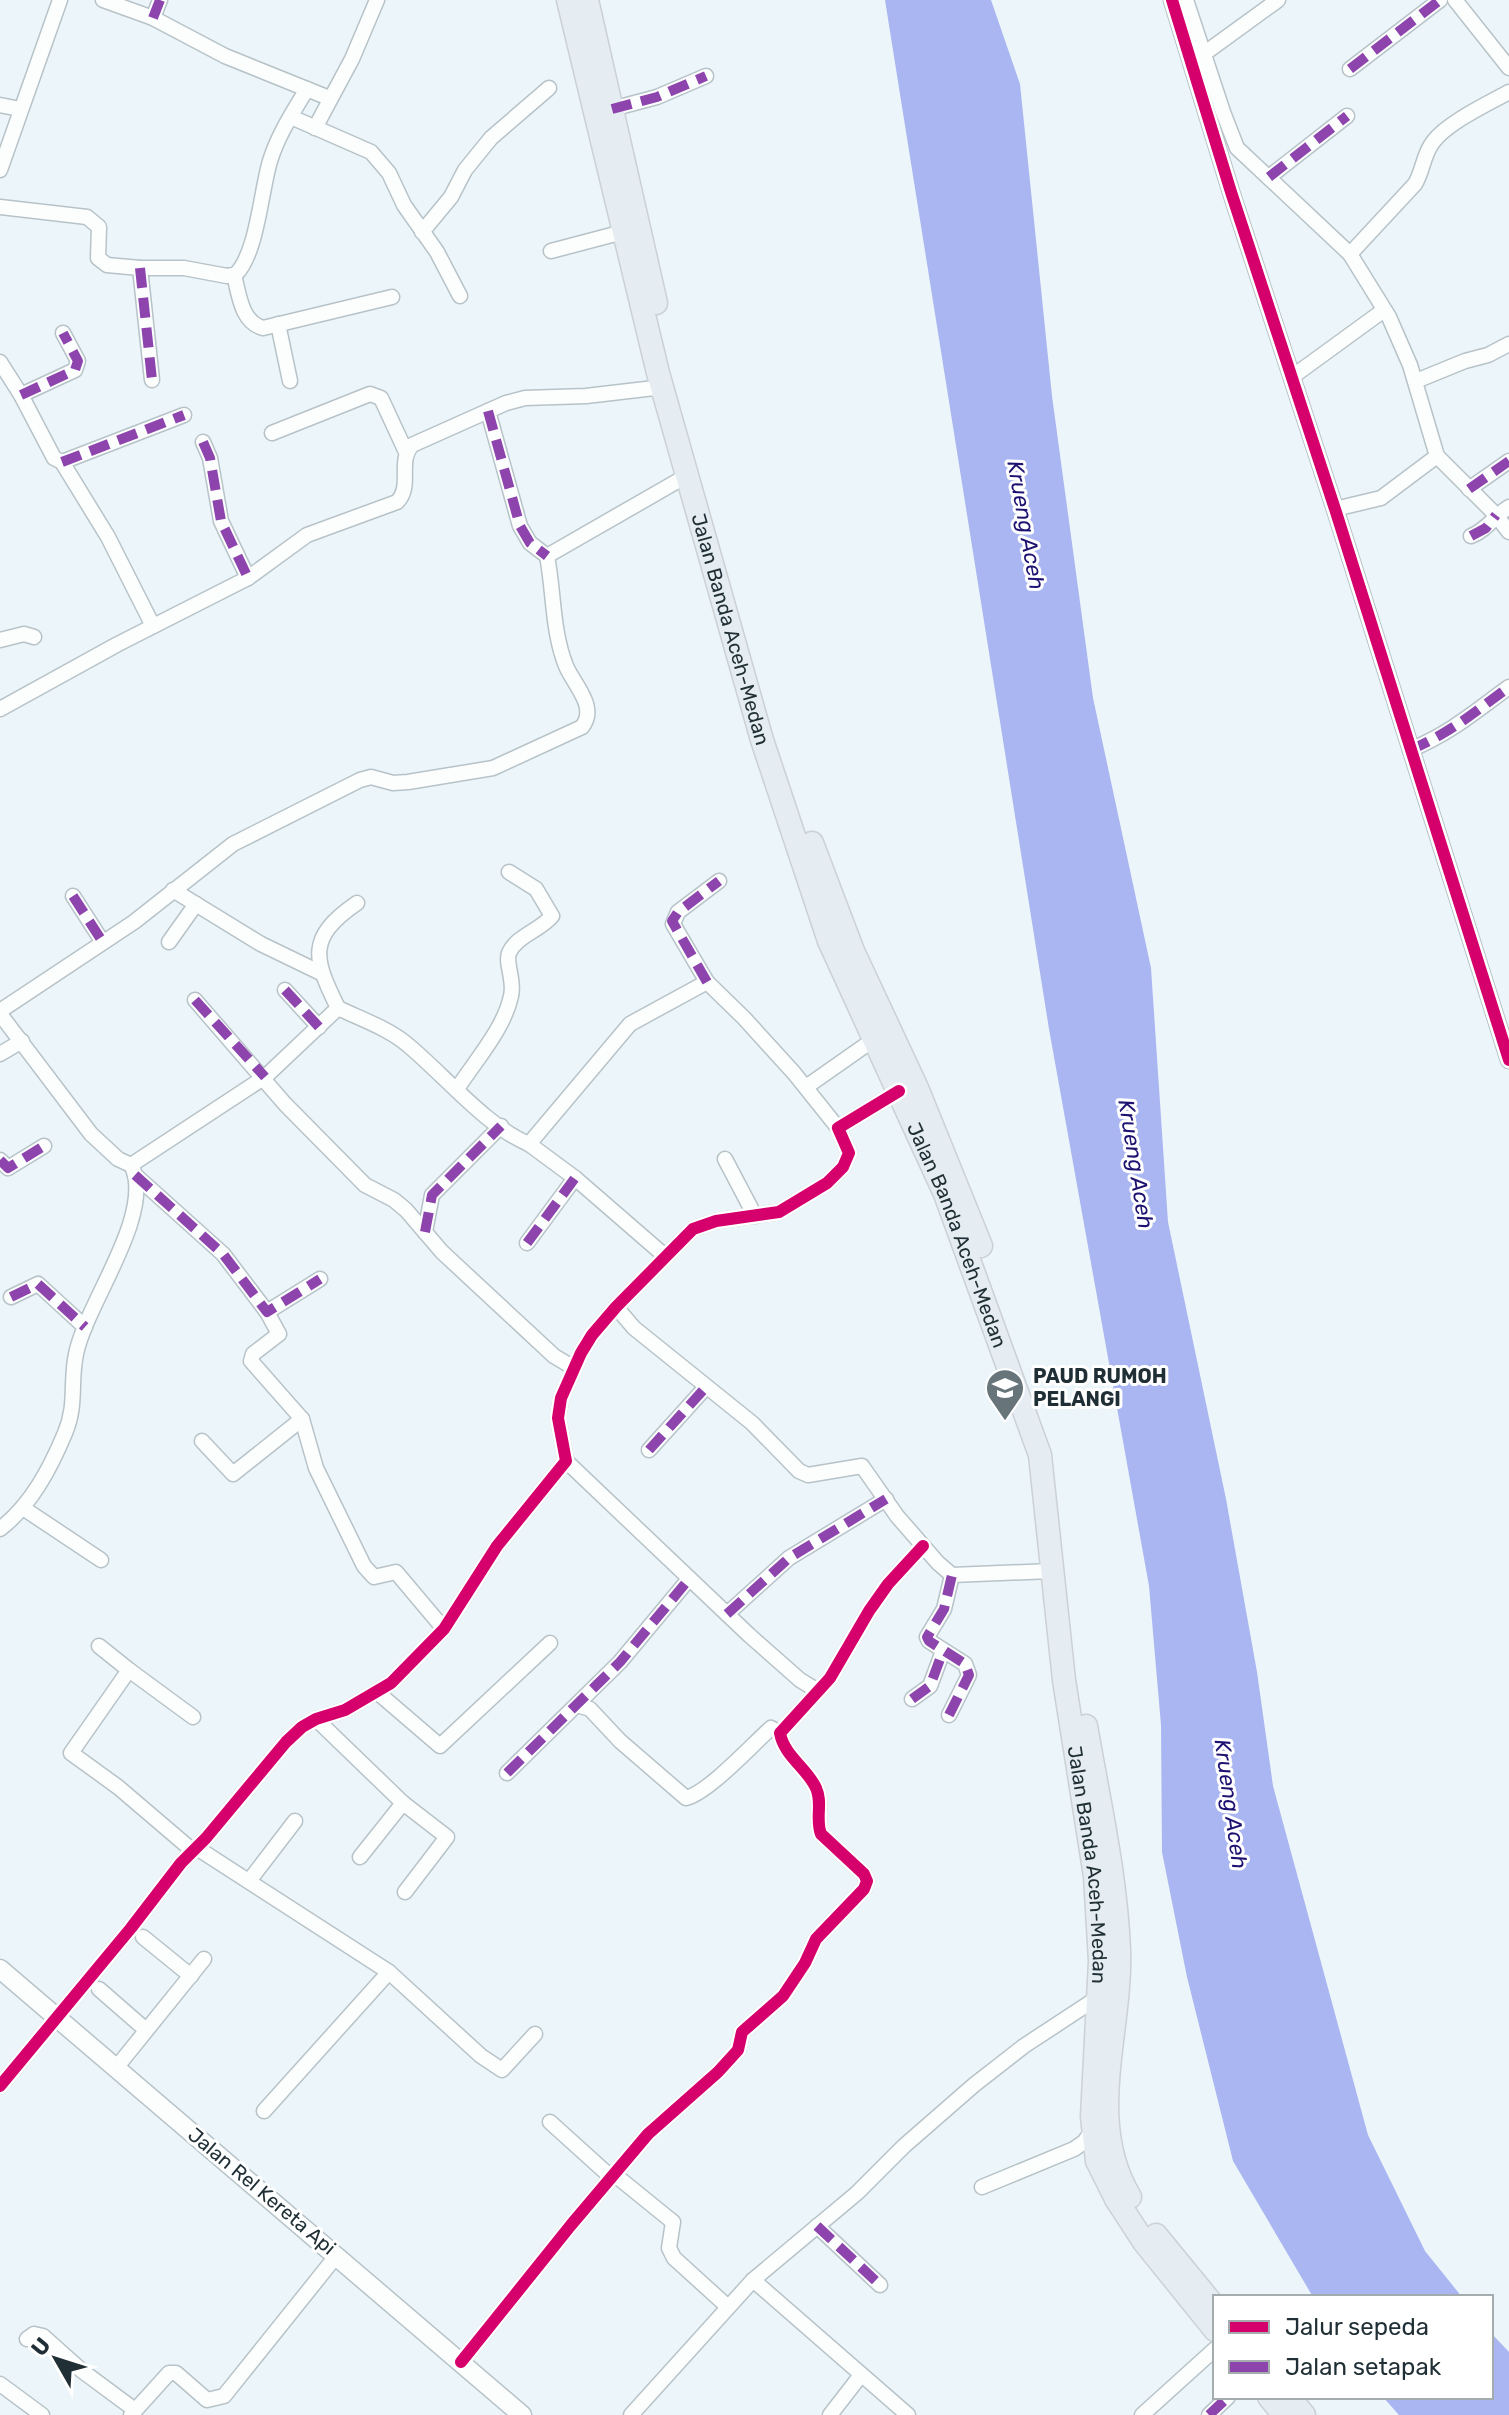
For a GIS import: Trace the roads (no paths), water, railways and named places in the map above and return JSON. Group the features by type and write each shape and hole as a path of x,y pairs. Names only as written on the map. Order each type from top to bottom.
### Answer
{"highway":[{"name":"Jalan Banda Aceh-Medan","path":"568,0 603,111 722,555 788,779 853,951 917,1088 980,1266 1040,1455 1064,1680 1095,1876 1099,1934 1092,2131 1097,2161 1116,2199 1160,2263 1213,2328"},
{"name":"Jalan Banda Aceh-Medan","path":"587,0 623,232 762,740 829,941 980,1266 1052,1447 1077,1679 1115,1886 1119,1955 1106,2116 1112,2149 1125,2188 1138,2210 1213,2304"},
{"path":"1271,2399 1284,2415"},
{"path":"1291,2399 1304,2415"}],"main road":[{"name":"Jalan Rel Kereta Api","path":"0,1969 522,2415"}],"street":[{"path":"0,170 60,0"},
{"path":"103,0 153,18 225,56 329,98"},
{"path":"153,18 160,0"},
{"path":"315,128 352,59 377,0"},
{"path":"1172,0 1509,1060"},
{"path":"1186,0 1237,148 1350,254 1384,310 1416,381 1437,456 1469,489 1502,511 1509,532"},
{"path":"1205,53 1278,0"},
{"path":"1350,69 1440,0"},
{"path":"1455,0 1509,68"},
{"path":"603,111 657,97 706,76"},
{"path":"422,232 451,197 465,170 491,138 549,88"},
{"path":"0,207 87,217 99,227 97,252 102,262 234,275 242,268 249,254 271,159 307,89"},
{"path":"1350,254 1415,184 1423,171 1426,154 1438,137 1509,92"},
{"path":"0,105 20,109"},
{"path":"1269,177 1347,116"},
{"path":"291,117 371,152 381,161 443,262 460,296"},
{"path":"551,251 623,232"},
{"path":"140,268 152,380"},
{"path":"234,275 244,312 254,325 263,328 392,297"},
{"path":"1292,377 1384,310"},
{"path":"278,324 290,381"},
{"path":"21,395 75,370 78,361 63,333"},
{"path":"1416,381 1488,355 1509,344"},
{"path":"0,362 54,458 62,462 108,537 153,626"},
{"path":"406,452 412,445 525,398 586,396 663,387"},
{"path":"0,709 248,578 307,535 397,502 405,491 406,452 381,398 370,394 272,433"},
{"path":"488,411 520,526 530,543 547,556"},
{"path":"62,462 184,415"},
{"path":"203,442 210,458 221,521 248,578"},
{"path":"1335,509 1381,498 1437,456"},
{"path":"1469,489 1509,461"},
{"path":"547,556 688,475"},
{"path":"1471,536 1486,528 1502,511"},
{"path":"444,1629 396,1572 371,1576 316,1468 302,1419 251,1361 253,1354 279,1334 267,1312 223,1254 91,1134 0,1012 134,922 233,844 365,778 408,782 493,768 582,727 588,710 573,684 561,649 547,556"},
{"path":"0,640 24,634 34,637"},
{"path":"1410,750 1441,737 1509,687"},
{"path":"457,1089 509,1005 514,982 509,953 552,916 536,889 509,872"},
{"path":"719,881 678,912 672,921 707,982 806,1087 838,1128 849,1153 839,1173 790,1207 779,1212 700,1225 679,1240 592,1335 574,1368 558,1409 566,1461 727,1614 800,1680 818,1691"},
{"path":"173,890 261,944 321,973"},
{"path":"73,896 102,941"},
{"path":"357,903 344,912 319,946 317,955 321,973 338,1008 407,1044 509,1136 529,1144 575,1178 665,1256"},
{"path":"169,942 196,904"},
{"path":"529,1144 630,1024 707,982"},
{"path":"285,990 319,1027"},
{"path":"195,1000 265,1077 285,1104 365,1185 394,1200 442,1252 554,1356 574,1368"},
{"path":"133,1170 265,1077 338,1008"},
{"path":"806,1087 873,1040"},
{"path":"0,1054 22,1041"},
{"path":"838,1128 899,1091"},
{"path":"425,1232 432,1195 501,1126"},
{"path":"0,1160 8,1168 44,1146"},
{"path":"725,1159 755,1216"},
{"path":"0,1529 23,1508 44,1476 65,1433 73,1409 76,1354 129,1229 134,1210 133,1170"},
{"path":"527,1243 575,1178"},
{"path":"267,1312 320,1279"},
{"path":"11,1297 38,1284 85,1327"},
{"path":"616,1307 634,1328 752,1423 799,1471 808,1475 862,1466 923,1546 952,1575 1051,1571"},
{"path":"649,1450 706,1387"},
{"path":"202,1441 233,1474 302,1419"},
{"path":"0,2086 181,1863 286,1742 316,1719 345,1710 391,1683 444,1629 497,1546 566,1461"},
{"path":"727,1614 789,1558 886,1499"},
{"path":"23,1508 101,1560"},
{"path":"780,1733 837,1667 875,1602 923,1546"},
{"path":"949,1715 969,1675 965,1664 927,1637 944,1609 952,1575"},
{"path":"507,1773 620,1662 689,1579"},
{"path":"377,1692 440,1746 550,1643"},
{"path":"99,1646 193,1717"},
{"path":"912,1699 930,1686 943,1651"},
{"path":"129,1670 71,1753 195,1850 249,1881 389,1972 481,2056 502,2070 535,2034"},
{"path":"461,2362 648,2134 718,2072 738,2050 742,2032 783,1996 805,1963 816,1939 864,1889 867,1881 864,1874 821,1834 817,1790 785,1747 780,1733 771,1728 725,1771 694,1796 686,1798 620,1741 590,1709 577,1705"},
{"path":"316,1719 403,1803 447,1837 405,1892"},
{"path":"360,1857 403,1803"},
{"path":"249,1881 295,1821"},
{"path":"143,1937 191,1976"},
{"path":"116,2068 204,1959"},
{"path":"264,2111 389,1972"},
{"path":"99,1989 146,2030"},
{"path":"631,2415 753,2280 974,2085 1035,2038 1097,1998"},
{"path":"550,2122 613,2177 671,2219 674,2226 669,2248 674,2258 728,2307"},
{"path":"982,2187 1074,2149 1092,2131"},
{"path":"817,2226 880,2285"},
{"path":"27,2339 34,2334 43,2336 133,2412 169,2373 176,2373 207,2400 224,2396 337,2255"},
{"path":"753,2280 908,2415"},
{"path":"1142,2415 1213,2351"},
{"path":"830,2415 861,2375"},
{"path":"0,2384 42,2415"},
{"path":"1209,2415 1226,2399"}],"water":[{"name":"Krueng Aceh","path":"885,0 991,0 1020,84 1052,396 1093,698 1151,968 1168,1222 1226,1499 1257,1672 1273,1786 1368,2135 1425,2251 1460,2295 1312,2295 1233,2161 1187,1977 1162,1852 1161,1725 1149,1586 1049,1029"},
{"path":"1493,2335 1509,2352 1509,2415 1399,2415 1385,2399 1493,2399"}],"place":[{"name":"PAUD RUMOH PELANGI","path":"1005,1422"}]}
